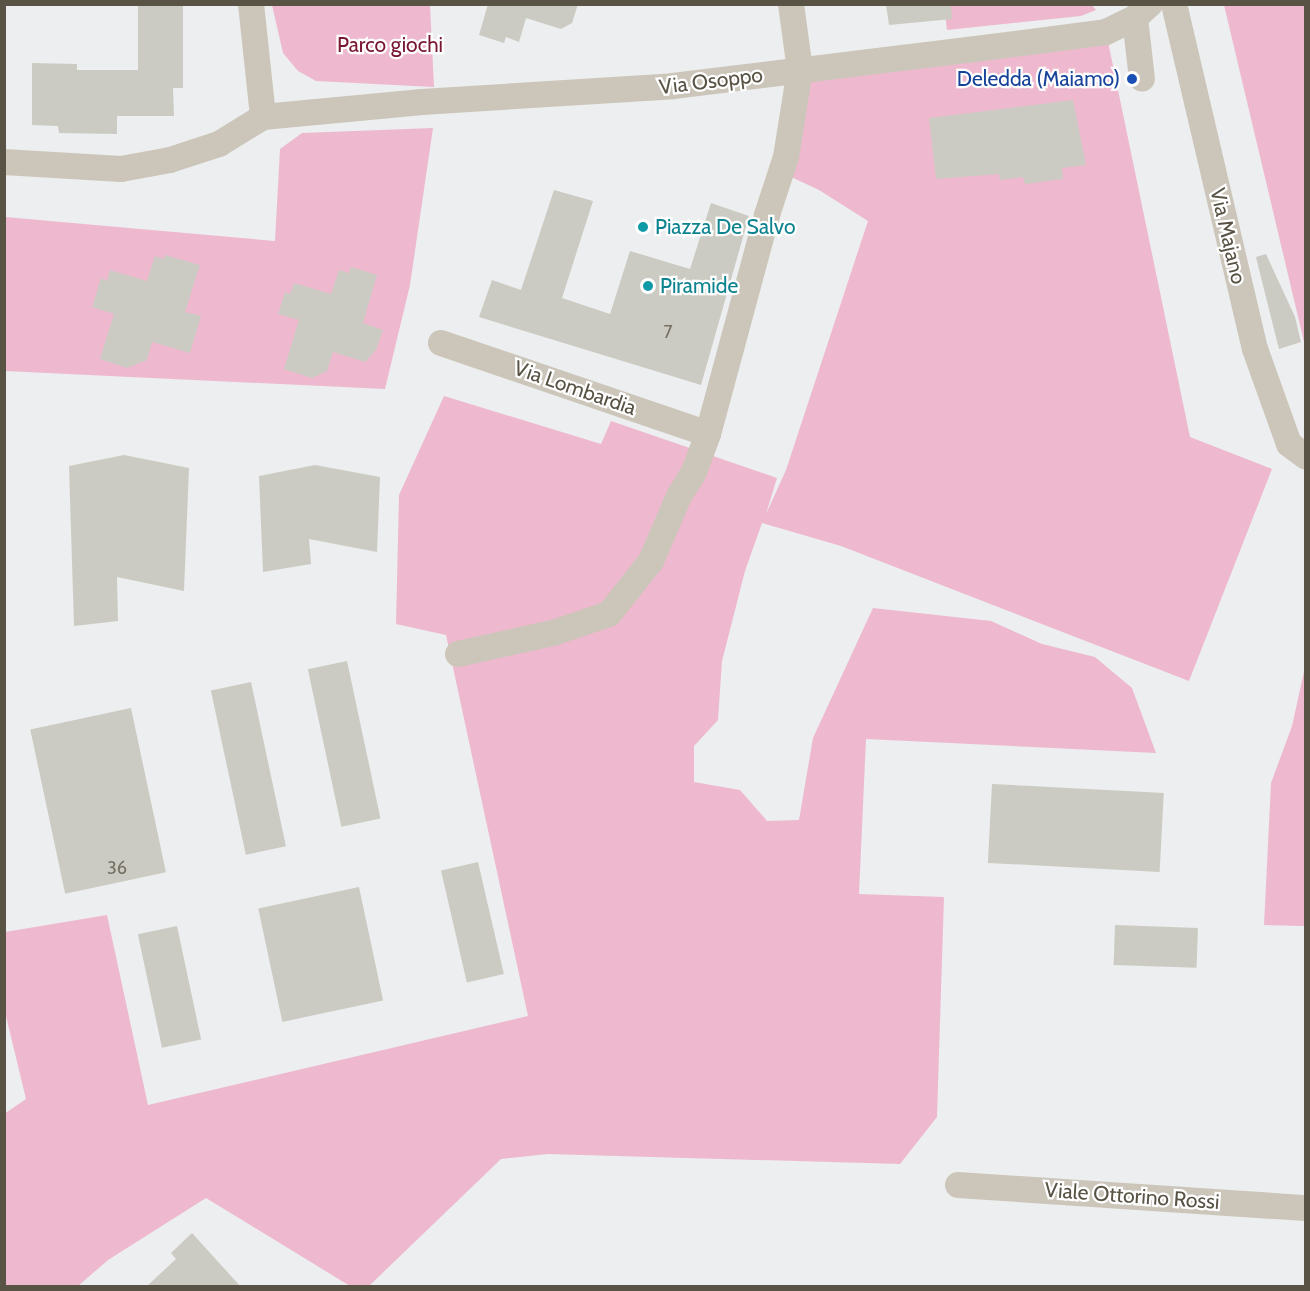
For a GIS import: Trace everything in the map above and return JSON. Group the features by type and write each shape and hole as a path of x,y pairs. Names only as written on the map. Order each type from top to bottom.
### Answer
{"street":[{"path":"4,162 121,168 171,160 219,144 263,117 251,4"},
{"path":"458,654 553,633 609,614 651,561 679,496 694,471 708,434 767,215 786,158 800,70 791,4"},
{"name":"Via Majano","path":"1174,4 1255,349 1289,444 1305,457"},
{"path":"1142,11 1142,79"},
{"name":"Via Osoppo","path":"263,117 422,102 673,86 1106,32 1142,11"},
{"name":"Via Lombardia","path":"441,343 708,434"},
{"name":"Viale Ottorino Rossi","path":"958,1185 1305,1208"}],"green space":[{"path":"1091,4 1096,10 1081,16 947,30 944,5"},
{"name":"Parco giochi","path":"272,5 430,5 434,87 316,81 298,71 283,53"},
{"path":"1224,5 1305,5 1305,346"},
{"path":"1106,32 1190,437 1272,469 1189,681 841,546 762,523 745,571 722,661 718,720 694,746 694,782 740,790 767,821 799,820 813,738 873,608 991,621 1042,644 1095,657 1132,688 1156,753 866,739 859,894 944,897 937,1117 900,1164 548,1154 501,1159 369,1286 350,1286 206,1198 108,1260 78,1286 5,1286 4,1114 26,1099 5,1012 5,932 107,915 148,1105 528,1016 446,635 396,624 399,495 444,396 601,444 611,421 777,478 766,514 786,470 868,221 819,190 789,176 800,70"},
{"path":"433,128 410,285 385,389 5,371 5,217 275,241 280,149 302,133"},
{"path":"1305,667 1305,926 1264,925 1271,783 1292,726"}],"building":[{"path":"138,4 183,4 183,88 173,88 174,116 117,116 117,134 59,133 58,126 32,125 32,63 77,64 77,70 138,70"},
{"path":"488,4 578,4 572,23 561,29 526,18 519,42 506,37 504,43 479,35"},
{"path":"886,4 951,4 952,19 889,25"},
{"path":"1073,100 1086,165 1062,168 1063,179 1025,184 1023,177 1000,180 999,174 936,179 929,118"},
{"path":"554,190 593,201 562,298 610,314 630,251 690,269 711,203 749,216 701,385 479,317 492,280 521,290"},
{"path":"1266,254 1295,317 1301,342 1279,349 1256,257"},
{"path":"165,255 200,265 185,312 201,316 190,353 152,342 147,360 127,368 100,359 114,314 92,307 101,278 107,281 110,270 147,281 155,256 164,259"},
{"path":"351,267 377,275 363,323 383,330 376,350 365,362 333,352 327,371 312,378 284,369 299,320 278,314 285,292 290,294 294,283 331,294 339,270 349,273"},
{"path":"124,455 189,468 184,591 117,577 118,621 74,626 69,466"},
{"path":"315,465 380,477 377,552 309,539 311,564 263,572 259,476"},
{"path":"347,661 380,818 341,827 308,669"},
{"path":"251,682 286,846 246,855 211,691"},
{"path":"131,708 166,872 65,894 30,729"},
{"path":"992,784 1164,793 1160,872 988,863"},
{"path":"478,862 504,974 467,983 441,871"},
{"path":"359,887 383,1000 282,1022 258,908"},
{"path":"1115,925 1198,928 1197,968 1114,965"},
{"path":"177,926 201,1039 162,1048 138,934"},
{"path":"192,1233 241,1287 146,1287 176,1259 171,1253"}],"place":[{"name":"Deledda (Maiamo)","path":"1132,79"},
{"name":"Piazza De Salvo","path":"643,227"},
{"name":"Piramide","path":"648,286"}]}
